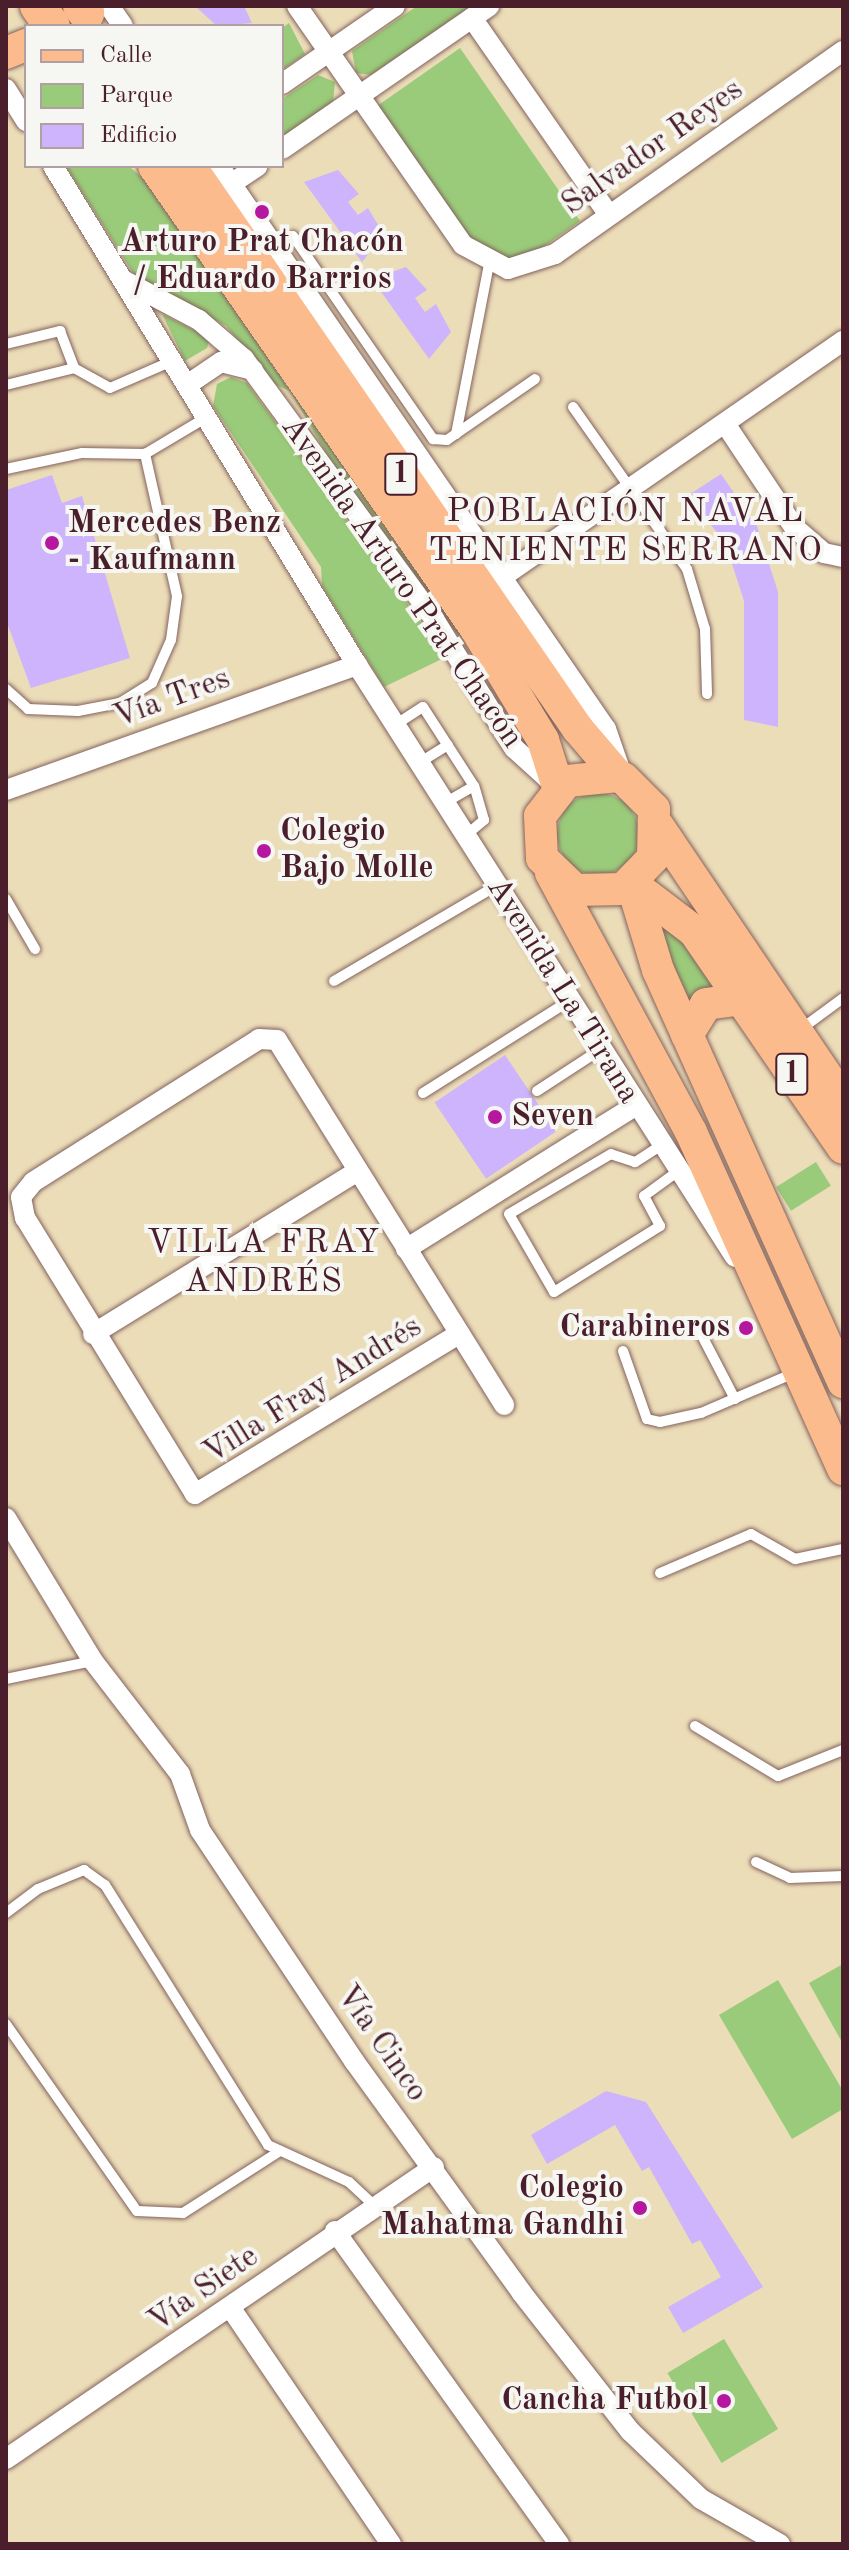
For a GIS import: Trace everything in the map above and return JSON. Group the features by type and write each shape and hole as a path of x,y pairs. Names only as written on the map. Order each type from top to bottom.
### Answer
{"highway":[{"path":"38,6 51,24"}],"main road":[{"name":"Avenida Arturo Prat Chacón","path":"155,168 476,629 549,750 558,787"},
{"name":"Avenida Arturo Prat Chacón","path":"191,168 541,678 621,777 650,801 658,826 843,1100"},
{"path":"621,777 587,774 558,787 537,833 551,873 584,893 632,884 653,858 658,826"},
{"name":"Avenida La Tirana","path":"551,873 691,1132 843,1469"},
{"path":"632,884 647,944 843,1382"},
{"name":"1","path":"632,884 682,917 843,1148"},
{"path":"687,1035 706,1004 741,999"}],"street":[{"path":"297,6 463,245 489,265"},
{"path":"284,83 395,6"},
{"path":"284,148 489,6"},
{"path":"89,14 117,24"},
{"path":"472,18 609,215"},
{"name":"Salvador Reyes","path":"489,265 543,261 843,51"},
{"path":"6,89 24,118"},
{"name":"Avenida Arturo Prat Chacón","path":"54,168 357,665"},
{"path":"220,168 612,739 621,777"},
{"path":"231,184 255,168"},
{"name":"Avenida Arturo Prat Chacón","path":"123,280 199,320 253,370 459,656 505,736 558,787"},
{"path":"502,577 726,425 843,341"},
{"path":"187,385 221,362 253,370"},
{"path":"726,425 794,527 824,553 843,557"},
{"name":"Avenida La Tirana","path":"357,665 660,1146 773,1313"},
{"name":"Vía Tres","path":"6,790 357,665"},
{"name":"Villa Fray Andrés","path":"459,1334 202,1494 185,1486 93,1334 22,1212 24,1191 259,1039 282,1045 504,1405"},
{"path":"406,1249 635,1106"},
{"path":"93,1334 358,1171"},
{"name":"Vía Cinco","path":"6,1518 93,1661 155,1736 180,1774 200,1830 434,2167 630,2431 701,2499 780,2544"},
{"name":"Vía Siete","path":"6,2459 232,2310 335,2231 434,2167"},
{"path":"335,2231 559,2544"},
{"path":"232,2310 391,2544"}],"lane":[{"path":"293,236 433,439 456,434 535,379"},
{"path":"456,434 489,265"},
{"path":"6,344 60,331 74,368 110,388 172,361"},
{"path":"6,385 74,368"},
{"path":"573,407 687,569 705,629 707,694"},
{"path":"6,469 82,453 145,454 207,417"},
{"path":"6,689 28,709 78,711 120,703 152,683 171,640 177,596 145,454"},
{"path":"395,725 423,707 474,786 484,820 465,836"},
{"path":"419,763 448,745"},
{"path":"445,803 474,786"},
{"path":"334,981 496,886"},
{"path":"6,899 35,949"},
{"path":"796,1032 843,998"},
{"path":"423,1093 569,1001"},
{"path":"537,1091 600,1050"},
{"path":"660,1146 635,1162 611,1154 509,1214 554,1292 660,1226 644,1196 677,1172"},
{"path":"698,1328 735,1399"},
{"path":"623,1351 647,1419 701,1413 799,1371"},
{"path":"660,1573 751,1534 795,1559 843,1549"},
{"path":"6,1679 93,1661"},
{"path":"695,1726 714,1730 747,1764 778,1776 843,1750"},
{"path":"756,1862 790,1878 843,1876"},
{"path":"6,1913 38,1889 84,1870 105,1885 156,1977 268,2145 349,2182 375,2206"},
{"path":"6,2024 137,2211 183,2213 280,2151"}],"green space":[{"path":"417,6 473,6 371,75 356,73 352,51"},
{"path":"289,23 305,54 284,69 284,27"},
{"path":"460,48 580,221 533,254 512,260 474,243 377,106"},
{"path":"318,75 335,82 333,102 284,137 284,98"},
{"path":"67,168 131,168 153,188 465,631 459,636 332,463 290,391 274,384 226,326 135,276"},
{"path":"162,314 210,338 207,348 185,361"},
{"path":"231,377 247,383 446,657 384,687 322,586 321,567 213,406 217,384"},
{"path":"598,793 614,796 627,805 636,818 639,834 636,850 627,863 614,872 598,875 582,872 569,863 560,850 557,834 560,818 569,805 582,796"},
{"path":"651,912 675,927 717,986 687,1006"},
{"path":"816,1162 831,1186 791,1211 776,1187"},
{"path":"843,1964 843,2044 809,1983"},
{"path":"778,1980 843,2091 843,2109 792,2139 719,2015"},
{"name":"Cancha Futbol","path":"724,2339 778,2429 722,2463 667,2373"}],"building":[{"path":"195,6 244,6 252,23 240,24 215,24"},
{"path":"338,170 359,194 348,202 358,215 368,208 384,235 362,262 304,182"},
{"path":"406,267 427,290 415,298 425,312 436,304 451,332 429,359 372,279"},
{"path":"721,474 757,526 778,592 778,727 744,720 744,601 725,542 687,496"},
{"name":"Mercedes Benz - Kaufmann","path":"52,475 62,503 82,496 130,658 31,688 6,620 6,490"},
{"name":"Seven","path":"505,1055 556,1131 486,1179 435,1103"},
{"path":"606,2091 646,2102 763,2287 683,2333 668,2307 721,2277 700,2240 692,2244 649,2167 642,2171 615,2125 547,2164 531,2135"}],"place":[{"name":"Arturo Prat Chacón / Eduardo Barrios","path":"262,212"},
{"name":"Mercedes Benz - Kaufmann","path":"52,543"},
{"name":"Colegio Bajo Molle","path":"264,851"},
{"name":"Seven","path":"495,1117"},
{"name":"Carabineros","path":"746,1328"},
{"name":"Colegio Mahatma Gandhi","path":"640,2208"},
{"name":"Cancha Futbol","path":"724,2401"}],"district":[{"name":"POBLACIÓN NAVAL TENIENTE SERRANO","path":"626,532"},
{"name":"VILLA FRAY ANDRÉS","path":"264,1262"}]}
